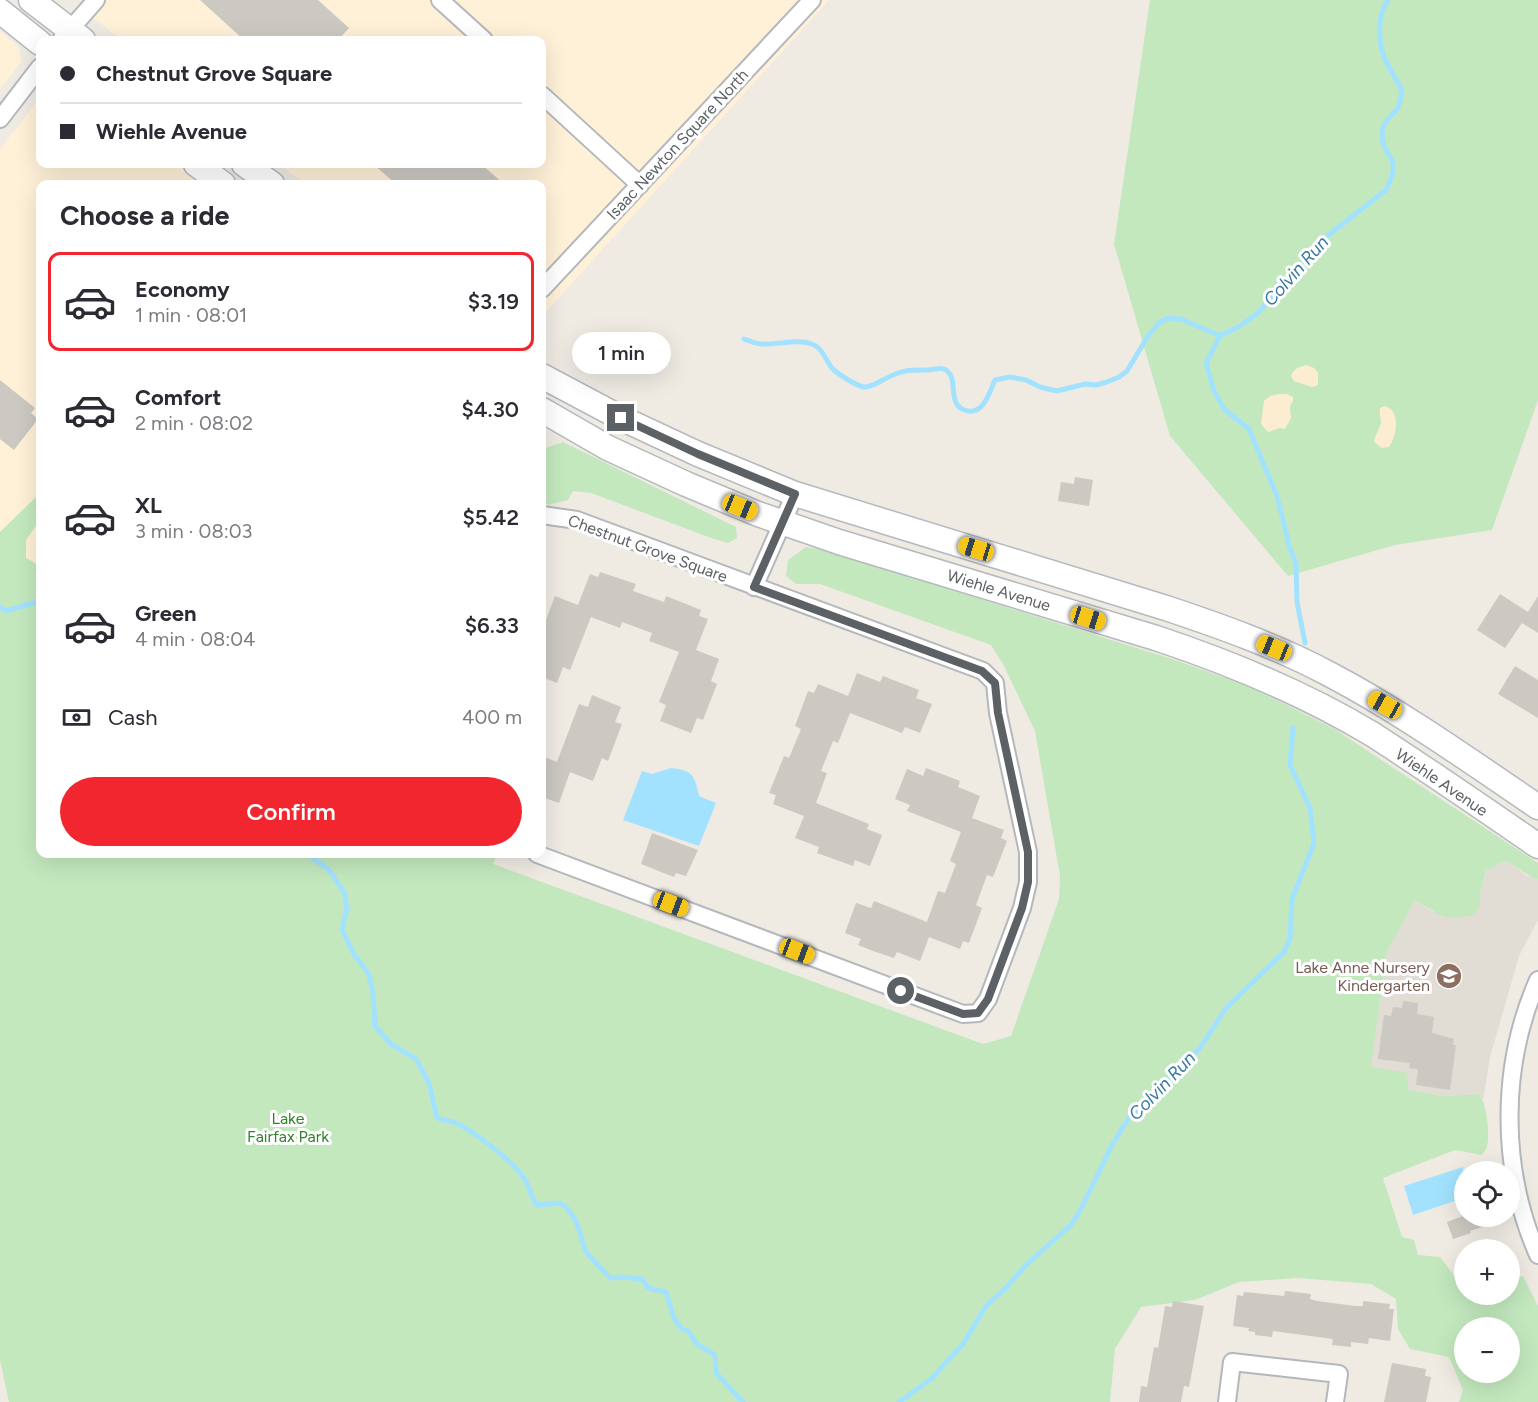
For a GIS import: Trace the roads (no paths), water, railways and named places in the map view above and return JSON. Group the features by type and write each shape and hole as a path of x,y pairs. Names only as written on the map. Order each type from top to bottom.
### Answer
{"main road":[{"path":"31,0 70,36"},
{"path":"0,11 36,40"},
{"path":"201,168 218,180"},
{"path":"250,168 266,180"},
{"name":"Wiehle Avenue","path":"546,378 621,418 698,454 795,494 1167,608 1274,648 1329,674 1385,705 1538,807"},
{"name":"Wiehle Avenue","path":"546,412 608,448 686,484 782,522 1156,638 1262,678 1316,703 1371,734 1538,846"}],"street":[{"path":"72,36 96,0"},
{"path":"440,0 480,36"},
{"name":"Isaac Newton Square North","path":"546,285 812,0"},
{"path":"0,119 36,72"},
{"path":"546,98 640,184"},
{"path":"754,587 795,494"},
{"name":"Chestnut Grove Square","path":"546,516 577,520 982,671 995,683 998,713 1028,852 1028,882 1022,908 988,999 978,1013 963,1014 546,857"},
{"path":"1538,980 1530,998 1513,1067 1510,1121 1515,1178 1522,1209 1538,1255"},
{"path":"1227,1402 1232,1362 1339,1374 1335,1402"}],"water":[{"path":"671,768 684,770 692,775 699,796 716,803 699,846 623,820 642,771 652,774"},
{"path":"1454,1170 1454,1201 1413,1215 1404,1186"}],"waterway":[{"name":"Colvin Run","path":"1305,643 1297,602 1296,563 1290,549 1277,496 1249,429 1224,409 1214,391 1206,363 1220,336 1240,326 1258,313 1317,244 1386,190 1391,178 1393,163 1385,148 1382,132 1386,122 1398,107 1402,91 1384,57 1381,43 1380,20 1388,0"},
{"path":"744,339 760,344 810,343 821,351 834,370 863,387 871,386 902,372 944,369 950,374 957,404 968,411 974,411 986,401 995,380 1010,377 1057,391 1085,384 1096,385 1119,377 1127,371 1148,336 1159,323 1168,318 1181,319 1220,336"},
{"path":"0,607 6,611 36,602"},
{"name":"Colvin Run","path":"899,1402 931,1379 963,1344 986,1306 1026,1265 1071,1225 1112,1145 1130,1116 1200,1048 1226,1008 1285,951 1290,938 1292,899 1314,843 1310,808 1290,765 1293,728"},
{"path":"313,858 328,869 344,892 347,908 342,930 355,956 369,974 375,1026 391,1044 416,1059 429,1083 437,1118 463,1127 504,1157 527,1183 537,1205 560,1203 567,1208 576,1221 586,1252 610,1278 642,1279 648,1288 666,1292 674,1318 682,1329 688,1331 697,1344 715,1355 716,1373 743,1402"}],"place":[{"name":"Lake Anne Nursery Kindergarten","path":"1449,976"}],"park label":[{"name":"Lake Fairfax Park","path":"288,1127"}]}
